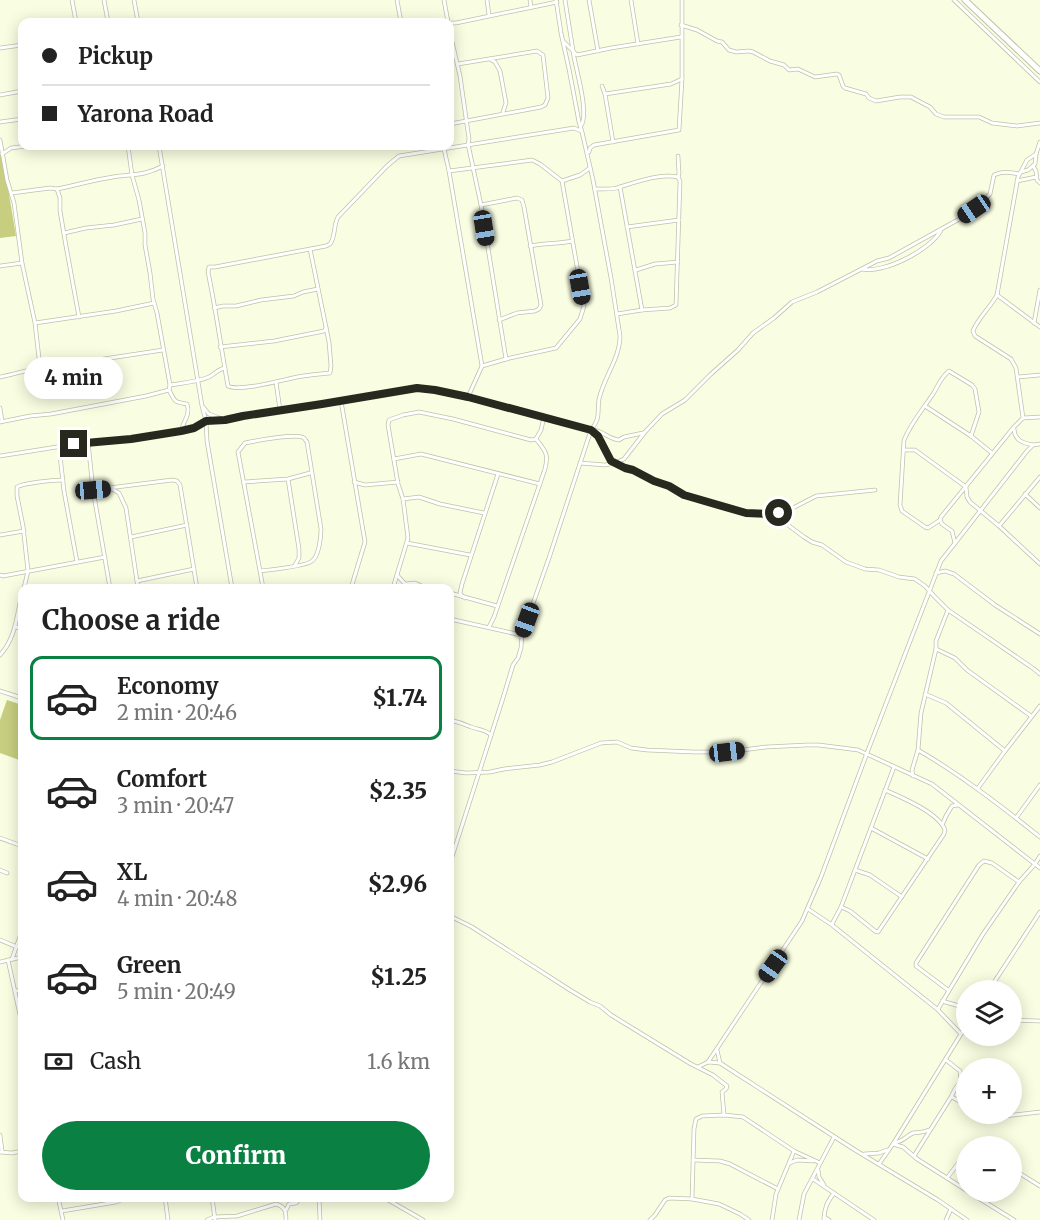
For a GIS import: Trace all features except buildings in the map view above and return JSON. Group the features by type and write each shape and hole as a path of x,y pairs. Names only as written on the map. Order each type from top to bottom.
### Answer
{"highway":[{"path":"965,0 1040,71"}],"street":[{"path":"72,0 75,18"},
{"path":"104,0 107,18"},
{"path":"134,0 137,18"},
{"path":"397,0 399,18"},
{"path":"444,0 448,18"},
{"path":"487,0 489,15"},
{"path":"531,0 531,7"},
{"path":"565,0 582,99 583,124 581,126"},
{"path":"589,0 597,51"},
{"path":"631,0 638,44"},
{"path":"584,139 594,145 679,130 682,79 682,0"},
{"path":"954,0 1040,82"},
{"path":"454,23 557,1 579,122 595,189 620,344 603,386 596,424 591,430 522,635 518,658 513,664 454,850"},
{"path":"681,25 722,42 729,50 753,52 784,65 789,70 798,69 815,78 837,74 845,88 866,94 876,101 900,96 911,97 930,107 939,116 979,117 992,123 1017,126 1040,123"},
{"path":"569,69 577,56 681,37"},
{"path":"563,39 577,56"},
{"path":"0,48 18,46"},
{"path":"454,51 506,359"},
{"path":"454,123 541,107 545,105 548,98 543,56 537,51 457,64"},
{"path":"490,59 495,62 500,71 506,103 502,114"},
{"path":"605,94 671,84 682,79"},
{"path":"602,86 613,142"},
{"path":"0,94 18,92"},
{"path":"0,122 18,120"},
{"path":"574,128 579,122"},
{"path":"454,147 574,128 582,132"},
{"path":"0,141 11,148"},
{"path":"0,141 14,203 22,263 35,323 40,367"},
{"path":"580,463 605,465 624,459 662,414 685,400 753,333 792,302 817,292 877,261 889,258 974,209 990,194 994,175 999,172 1020,173 1035,164 1040,142"},
{"path":"588,154 594,145"},
{"path":"2,154 11,148 18,147"},
{"path":"129,150 145,233 145,245 170,385 169,390 175,401 186,404 189,410 181,431"},
{"path":"160,150 231,584"},
{"path":"310,249 329,342 330,373 238,388 228,386 209,267 330,244 334,239 335,223 338,217 392,161 406,154 436,150"},
{"path":"444,150 482,366 468,397"},
{"path":"1023,418 1016,368 1011,359 975,336 973,332 997,295 1017,181 1027,160 1036,154"},
{"path":"616,314 676,306 680,181 678,156"},
{"path":"449,171 532,160 562,181 584,306 580,319 556,348 482,366"},
{"path":"11,193 57,189 113,177 149,173 163,166"},
{"path":"1033,166 1040,183"},
{"path":"562,181 573,178 590,168"},
{"path":"595,189 620,187 632,182 664,176 678,177"},
{"path":"1017,181 1036,177"},
{"path":"620,187 642,310"},
{"path":"57,189 79,317"},
{"path":"481,205 517,198 522,200 541,304 535,312 517,314 499,320"},
{"path":"64,233 141,219"},
{"path":"627,227 679,220"},
{"path":"860,269 870,271 899,262 923,248 941,230"},
{"path":"530,246 572,241"},
{"path":"636,270 655,264 678,262"},
{"path":"0,266 22,263"},
{"path":"214,308 294,296 319,289"},
{"path":"1034,322 1040,290"},
{"path":"997,295 1040,327"},
{"path":"35,323 154,303"},
{"path":"220,347 274,341 324,331 326,328"},
{"path":"0,377 32,371 40,367 51,368 163,350"},
{"path":"170,385 207,378 220,368 225,368"},
{"path":"971,436 979,412 975,389 949,371 944,375 904,440 900,505 902,511 925,527 928,528 940,520 992,453 1023,418 1040,417"},
{"path":"1017,377 1040,375"},
{"path":"276,382 280,410"},
{"path":"0,456 88,442 131,439 181,431 194,428 206,421 225,420 417,388 468,397 601,432 619,440 645,432"},
{"path":"0,408 1,422 169,390"},
{"path":"341,401 365,542 352,584"},
{"path":"925,405 992,453"},
{"path":"202,406 209,414 225,420"},
{"path":"394,584 408,538 389,420 419,412 531,440 536,439"},
{"path":"536,439 544,417"},
{"path":"1014,427 1015,437 1022,442 1040,444"},
{"path":"591,430 598,436 611,461 669,486 684,495 746,513 773,514 789,510 816,496 875,490"},
{"path":"260,571 312,562 321,540 305,439 301,436 245,443 238,452 262,584"},
{"path":"489,627 545,469 547,455 536,439"},
{"path":"88,442 93,490 109,584"},
{"path":"697,1067 708,1062 717,1050 798,928 808,909 941,561 1033,445"},
{"path":"59,447 77,562"},
{"path":"903,450 915,450 966,487"},
{"path":"394,459 421,454 540,484"},
{"path":"244,482 288,479 311,472"},
{"path":"465,598 460,593 498,474"},
{"path":"999,526 1040,477"},
{"path":"288,479 299,549 299,558 294,566"},
{"path":"25,584 28,571 17,487 63,480"},
{"path":"93,490 177,481 180,485 196,584"},
{"path":"354,482 365,485 398,482"},
{"path":"966,487 966,497 970,502 1040,564"},
{"path":"112,489 119,493 126,508 137,584"},
{"path":"1025,494 1040,508"},
{"path":"403,499 418,497 484,513"},
{"path":"773,514 804,537 822,545 846,562 865,569 915,579 948,610 1040,674"},
{"path":"940,520 952,531 962,534"},
{"path":"130,537 187,525"},
{"path":"0,535 24,531"},
{"path":"952,531 955,543"},
{"path":"407,543 471,555"},
{"path":"0,575 105,557"},
{"path":"137,581 194,569"},
{"path":"936,573 945,571 954,574 995,605 1040,634"},
{"path":"397,575 405,584"},
{"path":"454,595 497,606"},
{"path":"0,655 9,643 18,610"},
{"path":"913,776 921,713 936,641 948,610"},
{"path":"454,620 522,635"},
{"path":"936,649 955,658 967,670 1031,716"},
{"path":"0,697 2,692 16,695"},
{"path":"925,694 946,703 1005,750"},
{"path":"978,789 1040,706"},
{"path":"454,721 487,731 491,735"},
{"path":"454,771 490,772 540,765 601,743 617,742 632,748 658,751 727,752 766,747 819,745 858,750 932,784 1040,868"},
{"path":"918,750 978,789 1040,837"},
{"path":"483,759 485,769 490,772"},
{"path":"832,925 894,767"},
{"path":"1016,818 1040,785"},
{"path":"885,790 910,801 943,823"},
{"path":"950,798 953,806"},
{"path":"841,906 878,932 944,834 943,823 946,816 953,806 960,805"},
{"path":"870,828 928,859"},
{"path":"0,838 18,845"},
{"path":"937,1010 983,934 1040,856"},
{"path":"948,990 916,966 916,963 980,865 984,861 992,863 1019,882"},
{"path":"0,870 7,873"},
{"path":"855,870 870,875 902,897"},
{"path":"808,909 832,925 937,1010 956,1029"},
{"path":"996,980 1040,912"},
{"path":"454,918 713,1075 727,1086 722,1092 724,1115"},
{"path":"0,940 17,947"},
{"path":"18,944 10,960 18,1002"},
{"path":"0,962 18,958"},
{"path":"942,1000 956,1005"},
{"path":"1022,1020 1040,1020"},
{"path":"879,1164 956,1042"},
{"path":"717,1050 720,1063"},
{"path":"914,1156 961,1081 958,1069 945,1060"},
{"path":"708,1062 720,1063 967,1220"},
{"path":"951,1097 956,1100"},
{"path":"1022,1114 1040,1112"},
{"path":"692,1199 694,1129 696,1119 702,1116 743,1117 794,1151 820,1163"},
{"path":"893,1144 903,1141 911,1134 923,1133 931,1128"},
{"path":"0,1135 1,1152 18,1152"},
{"path":"799,1220 804,1194 834,1137"},
{"path":"893,1144 903,1147 956,1185"},
{"path":"863,1154 879,1154 889,1150"},
{"path":"772,1220 778,1189 794,1151"},
{"path":"693,1160 720,1161 730,1164 778,1189"},
{"path":"789,1164 797,1160 815,1161"},
{"path":"947,1179 956,1167"},
{"path":"818,1168 819,1177 825,1187"},
{"path":"1022,1175 1040,1186"},
{"path":"813,1179 874,1220"},
{"path":"829,1220 824,1218 825,1208 834,1193"},
{"path":"650,1220 669,1198 719,1204 749,1220"},
{"path":"59,1202 63,1220"},
{"path":"62,1211 116,1202"},
{"path":"166,1202 168,1220"},
{"path":"213,1202 215,1219"},
{"path":"207,1220 237,1216 276,1204 282,1206 297,1202"},
{"path":"319,1202 320,1220"},
{"path":"392,1202 423,1220"},
{"path":"984,1202 1014,1220"},
{"path":"285,1211 289,1204"},
{"path":"282,1206 286,1220"},
{"path":"946,1220 951,1209"}],"green space":[{"path":"0,141 16,236 0,238"},
{"path":"7,700 18,704 18,760 0,753 0,720"}],"route":[{"path":"74,444 131,439 181,431 194,428 206,421 225,420 417,388 505,406 591,430 598,436 611,461 669,486 684,495 749,514 779,513"}]}
